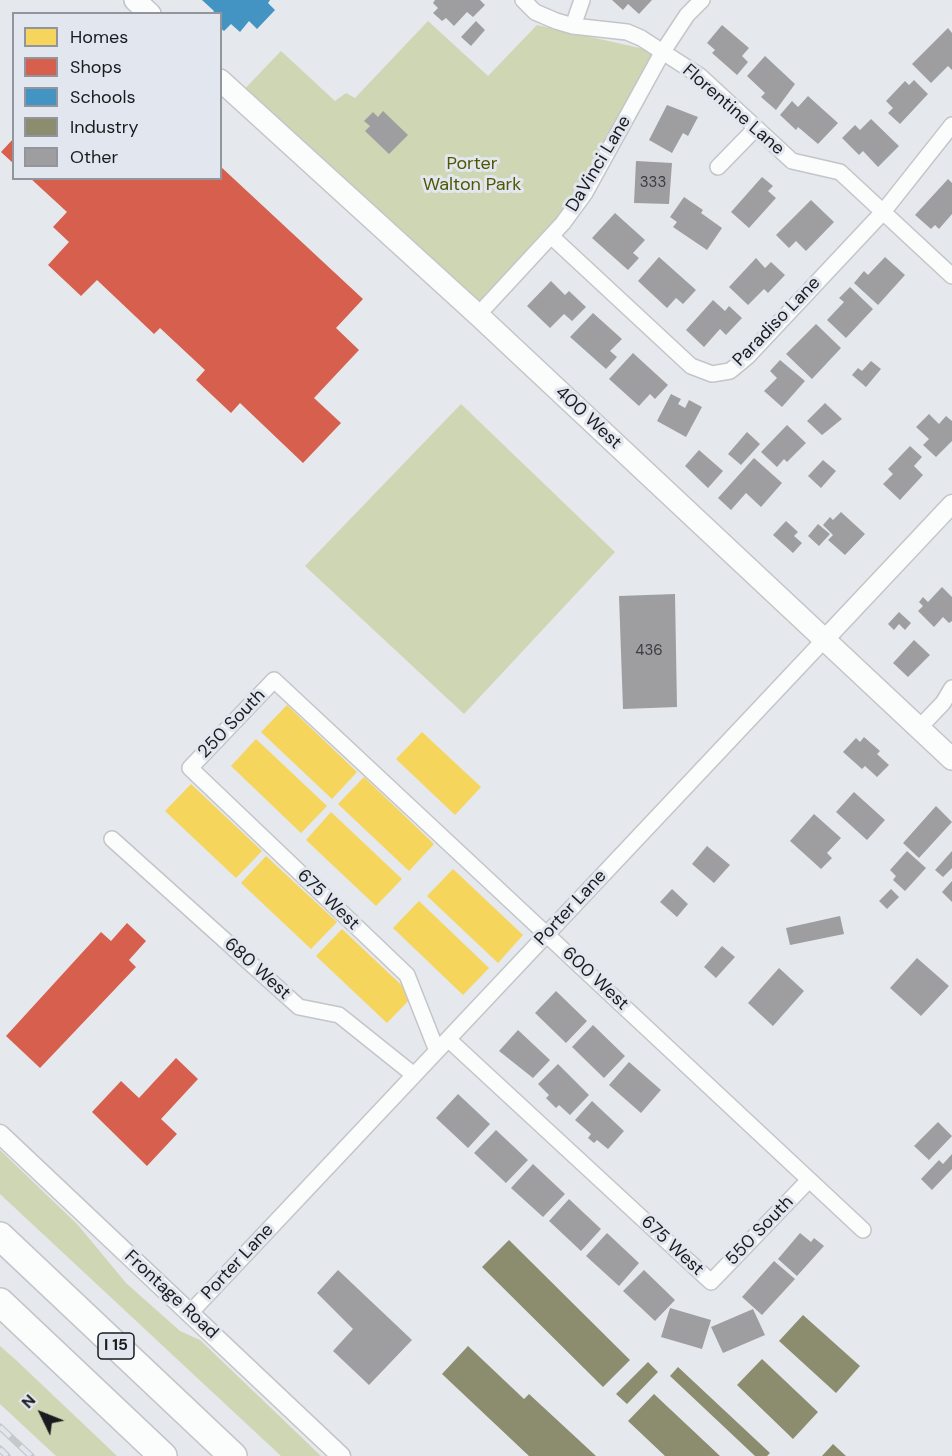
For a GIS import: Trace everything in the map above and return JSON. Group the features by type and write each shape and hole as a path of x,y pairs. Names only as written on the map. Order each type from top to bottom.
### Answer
{"highway":[{"name":"I 15","path":"0,1236 233,1456"},
{"name":"I 15","path":"0,1302 163,1456"}],"main road":[{"path":"135,0 148,12"},
{"name":"400 West","path":"222,82 478,315 952,759"}],"street":[{"name":"Florentine Lane","path":"524,0 545,17 573,26 627,32 700,76 792,161 840,172 952,276"},
{"path":"573,26 582,0"},
{"name":"DaVinci Lane","path":"478,315 551,236 590,186 662,53 687,15 702,0"},
{"name":"Paradiso Lane","path":"551,236 691,366 712,374 730,371 747,357 883,212 937,141 952,126"},
{"path":"718,167 756,128"},
{"name":"Porter Lane","path":"190,1313 952,504"},
{"name":"600 West","path":"274,680 863,1230"},
{"name":"250 South","path":"190,768 274,680"},
{"path":"919,728 943,703 952,688"},
{"name":"675 West","path":"190,768 407,975 437,1051"},
{"name":"680 West","path":"112,839 299,1007 339,1015 414,1075"},
{"name":"675 West","path":"448,1039 711,1282"},
{"name":"Frontage Road","path":"0,1134 341,1456"},
{"name":"550 South","path":"711,1282 809,1180"}],"green space":[{"name":"Porter Walton Park","path":"428,21 488,76 537,25 662,53 595,178 478,315 238,96 281,51 335,101 346,93 355,98"},
{"path":"461,404 615,552 464,714 305,566"},
{"path":"0,1150 78,1225 126,1283 180,1331 200,1340 321,1456 281,1456 0,1194"},
{"path":"0,1346 117,1456 56,1456 0,1404"}],"building: Homes":[{"path":"287,705 357,772 332,799 261,732"},
{"path":"422,732 481,787 455,815 396,759"},
{"path":"256,739 327,806 301,833 231,766"},
{"path":"364,777 434,844 409,871 338,804"},
{"path":"191,784 262,851 236,878 165,811"},
{"path":"331,812 402,879 376,906 306,840"},
{"path":"266,856 337,922 311,949 241,883"},
{"path":"453,869 523,935 498,963 427,896"},
{"path":"419,901 489,968 463,995 393,928"},
{"path":"342,929 413,996 387,1023 316,956"}],"building: Shops":[{"path":"12,140 12,162 1,152"},
{"path":"222,168 363,299 336,328 359,350 314,398 341,423 303,463 240,403 231,413 196,380 205,370 160,328 154,334 97,280 81,296 48,265 69,242 53,227 67,212 32,180 222,180"},
{"path":"127,923 146,941 129,960 136,967 40,1068 6,1036 101,932 111,941"},
{"path":"176,1058 198,1079 161,1119 177,1134 147,1166 92,1112 121,1081 139,1098"}],"building: Schools":[{"path":"202,0 270,0 268,3 275,10 257,29 249,21 240,32 231,24 224,31 222,30 222,12 214,11"}],"building: Industry":[{"path":"509,1240 630,1360 603,1387 482,1267"},
{"path":"803,1315 860,1366 836,1393 779,1341"},
{"path":"468,1346 524,1399 529,1394 596,1456 529,1456 442,1374"},
{"path":"762,1359 818,1412 793,1439 737,1385"},
{"path":"648,1362 658,1372 627,1404 616,1394"},
{"path":"678,1367 770,1453 767,1456 755,1456 670,1376"},
{"path":"654,1394 720,1456 665,1456 628,1421"},
{"path":"833,1444 846,1456 822,1456"}],"building: Other":[{"path":"435,0 480,0 485,5 473,17 467,12 454,26 446,18 442,21 433,13 438,8 433,3"},
{"path":"612,0 652,0 639,14 628,4 623,10"},
{"path":"476,21 485,30 471,46 461,37"},
{"path":"722,25 749,48 742,56 748,62 737,75 712,53 715,50 707,43"},
{"path":"948,28 952,33 952,70 948,66 931,83 912,64"},
{"path":"765,56 795,84 776,110 761,97 765,93 747,76"},
{"path":"914,80 928,94 900,124 888,113 893,108 886,101 905,81 909,85"},
{"path":"808,96 838,123 818,144 798,127 796,130 780,115 792,101 798,107"},
{"path":"667,105 698,117 688,136 683,133 672,153 649,140"},
{"path":"383,111 408,135 389,154 365,131 370,126 364,121 373,112 378,117"},
{"path":"871,119 899,146 878,167 863,151 859,155 842,138 855,125 860,130"},
{"path":"636,161 672,163 669,204 634,203"},
{"path":"762,177 773,186 768,191 776,198 749,228 731,212"},
{"path":"948,179 952,183 952,214 939,229 935,225 931,229 915,215"},
{"path":"684,197 703,210 701,213 722,228 707,250 673,227 677,222 670,217"},
{"path":"811,200 834,222 806,251 796,241 789,248 776,235"},
{"path":"615,213 645,240 633,253 639,258 628,270 592,238"},
{"path":"659,257 696,290 683,304 676,298 667,308 638,281"},
{"path":"885,257 905,275 878,305 854,283 864,271 868,275"},
{"path":"756,258 765,268 771,262 785,275 768,293 764,289 748,305 729,287"},
{"path":"551,281 565,295 569,291 586,307 572,321 564,314 550,328 527,306"},
{"path":"850,287 873,309 846,338 827,320 844,302 839,298"},
{"path":"713,300 725,311 729,306 742,318 726,335 720,329 704,347 686,330"},
{"path":"593,313 622,339 610,351 617,357 606,369 570,337"},
{"path":"816,324 841,348 812,379 786,354"},
{"path":"633,353 668,385 655,399 650,394 639,406 609,379"},
{"path":"780,360 805,381 782,407 764,391 777,378 770,371"},
{"path":"871,361 881,369 866,387 852,375 858,368 862,371"},
{"path":"671,394 681,399 678,404 685,408 689,400 702,407 686,437 657,421"},
{"path":"825,403 842,419 822,435 807,421"},
{"path":"929,414 939,424 946,416 952,421 952,441 936,457 923,445 929,439 916,427"},
{"path":"787,425 806,443 787,462 784,459 777,467 761,452"},
{"path":"747,432 760,444 741,465 728,454"},
{"path":"910,446 922,457 914,466 923,475 900,500 883,484 893,474 888,469"},
{"path":"699,450 723,471 708,488 685,466"},
{"path":"754,458 782,483 761,507 746,493 731,510 718,498"},
{"path":"823,460 836,471 821,488 808,476"},
{"path":"841,512 865,534 845,555 828,540 833,535 823,525 830,517 833,520"},
{"path":"786,521 798,532 794,536 802,543 793,553 773,535"},
{"path":"818,524 830,534 819,546 808,536"},
{"path":"942,587 952,597 952,621 949,623 943,617 934,627 918,611 923,606 919,602 923,597 928,602"},
{"path":"675,594 677,707 623,709 619,596"},
{"path":"899,612 911,623 905,630 899,624 894,630 888,624"},
{"path":"914,640 930,655 908,677 893,663"},
{"path":"864,737 880,751 877,754 889,765 877,777 865,766 862,769 843,752 856,738 860,742"},
{"path":"854,792 885,820 867,840 836,812"},
{"path":"936,806 952,822 919,858 903,843"},
{"path":"814,814 841,838 827,853 832,858 821,869 790,841"},
{"path":"707,846 730,865 714,883 692,864"},
{"path":"907,851 926,868 905,891 893,880 896,876 890,870"},
{"path":"952,851 952,868 943,877 935,870"},
{"path":"952,881 952,902 942,892"},
{"path":"672,889 688,904 677,917 660,902"},
{"path":"891,889 899,897 887,909 879,901"},
{"path":"840,916 844,934 790,945 786,928"},
{"path":"722,946 735,957 716,978 704,967"},
{"path":"917,958 949,986 921,1016 890,988"},
{"path":"779,968 804,991 773,1026 748,1003"},
{"path":"556,991 587,1021 566,1043 535,1013"},
{"path":"593,1025 625,1056 604,1078 572,1047"},
{"path":"518,1030 550,1060 533,1078 499,1051"},
{"path":"629,1062 661,1090 641,1113 609,1085"},
{"path":"558,1064 589,1095 570,1115 559,1105 556,1108 546,1098 549,1095 538,1084"},
{"path":"458,1094 490,1124 468,1148 436,1118"},
{"path":"592,1101 624,1131 608,1149 597,1140 594,1143 588,1138 591,1134 575,1120"},
{"path":"938,1122 952,1136 929,1160 914,1146"},
{"path":"496,1130 528,1160 506,1183 474,1153"},
{"path":"952,1154 952,1169 932,1190 921,1179 939,1160 943,1164"},
{"path":"533,1164 565,1194 543,1217 511,1188"},
{"path":"569,1199 601,1229 581,1251 549,1221"},
{"path":"607,1233 639,1263 619,1286 586,1256"},
{"path":"800,1233 811,1242 814,1238 824,1246 797,1276 778,1259"},
{"path":"774,1261 795,1279 762,1315 742,1297"},
{"path":"338,1270 412,1340 369,1385 333,1351 353,1329 317,1293"},
{"path":"644,1270 675,1300 655,1321 623,1291"},
{"path":"670,1308 711,1320 702,1349 661,1337"},
{"path":"753,1309 765,1335 723,1353 711,1327"}],"railway":[{"path":"0,1427 31,1456"},
{"path":"0,1449 7,1456"}]}
